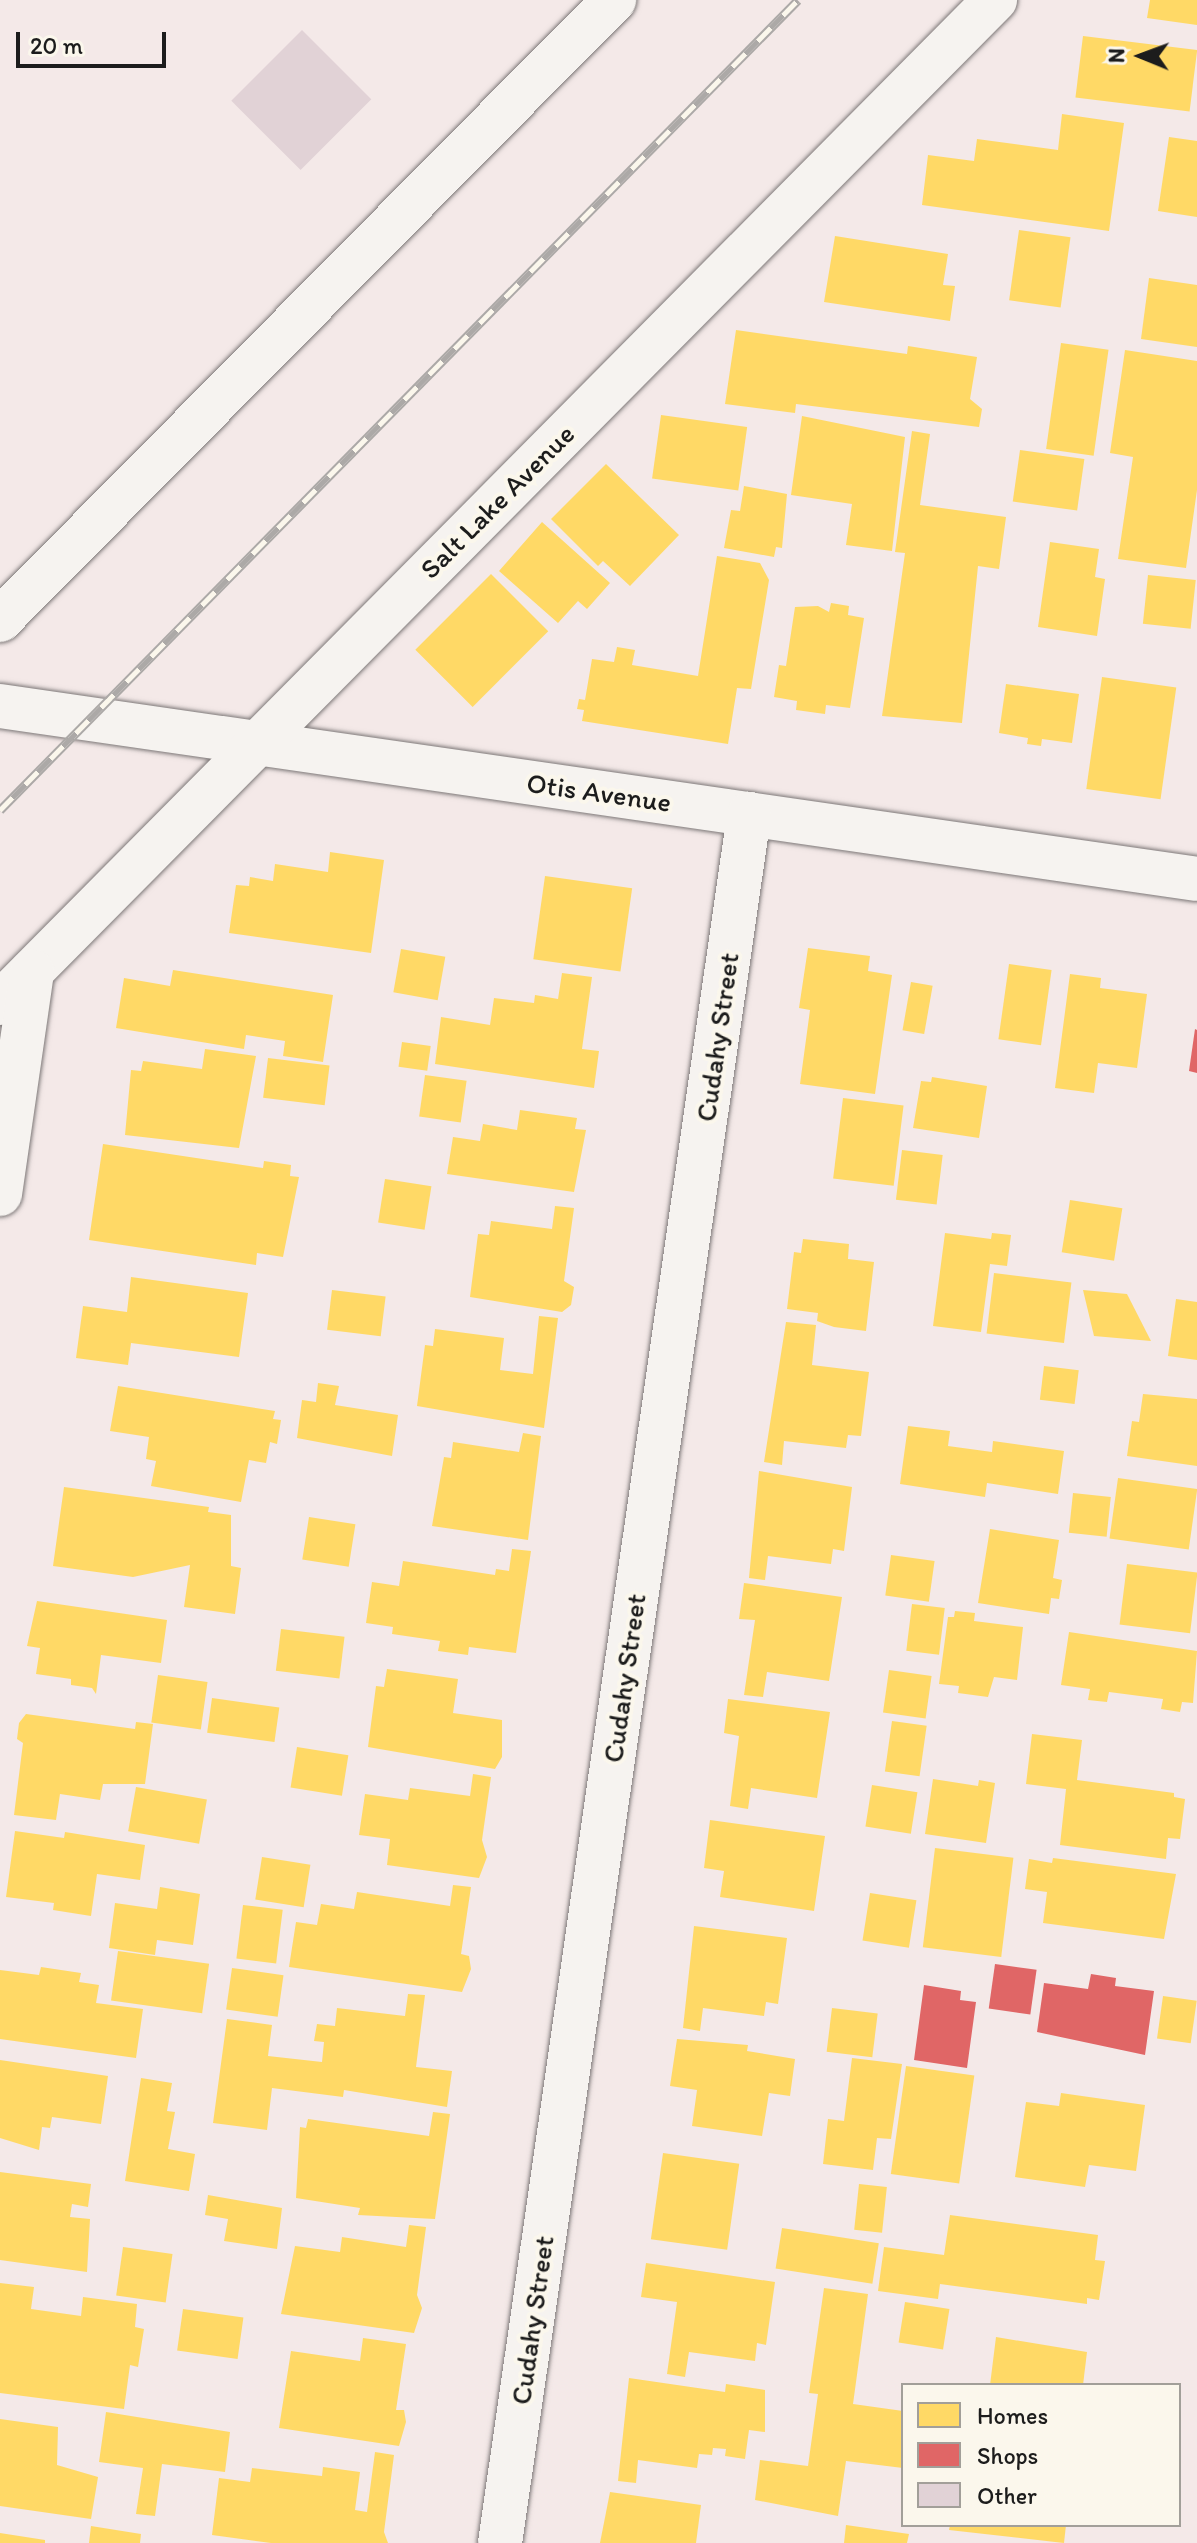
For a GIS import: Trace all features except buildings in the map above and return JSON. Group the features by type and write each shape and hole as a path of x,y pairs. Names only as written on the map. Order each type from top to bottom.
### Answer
{"street":[{"path":"0,620 614,0"},
{"name":"Salt Lake Avenue","path":"0,1003 995,0"},
{"name":"Otis Avenue","path":"0,706 1197,879"},
{"name":"Cudahy Street","path":"500,2543 749,814"},
{"path":"0,1194 32,971"}],"railway":[{"path":"0,810 798,0"}]}
